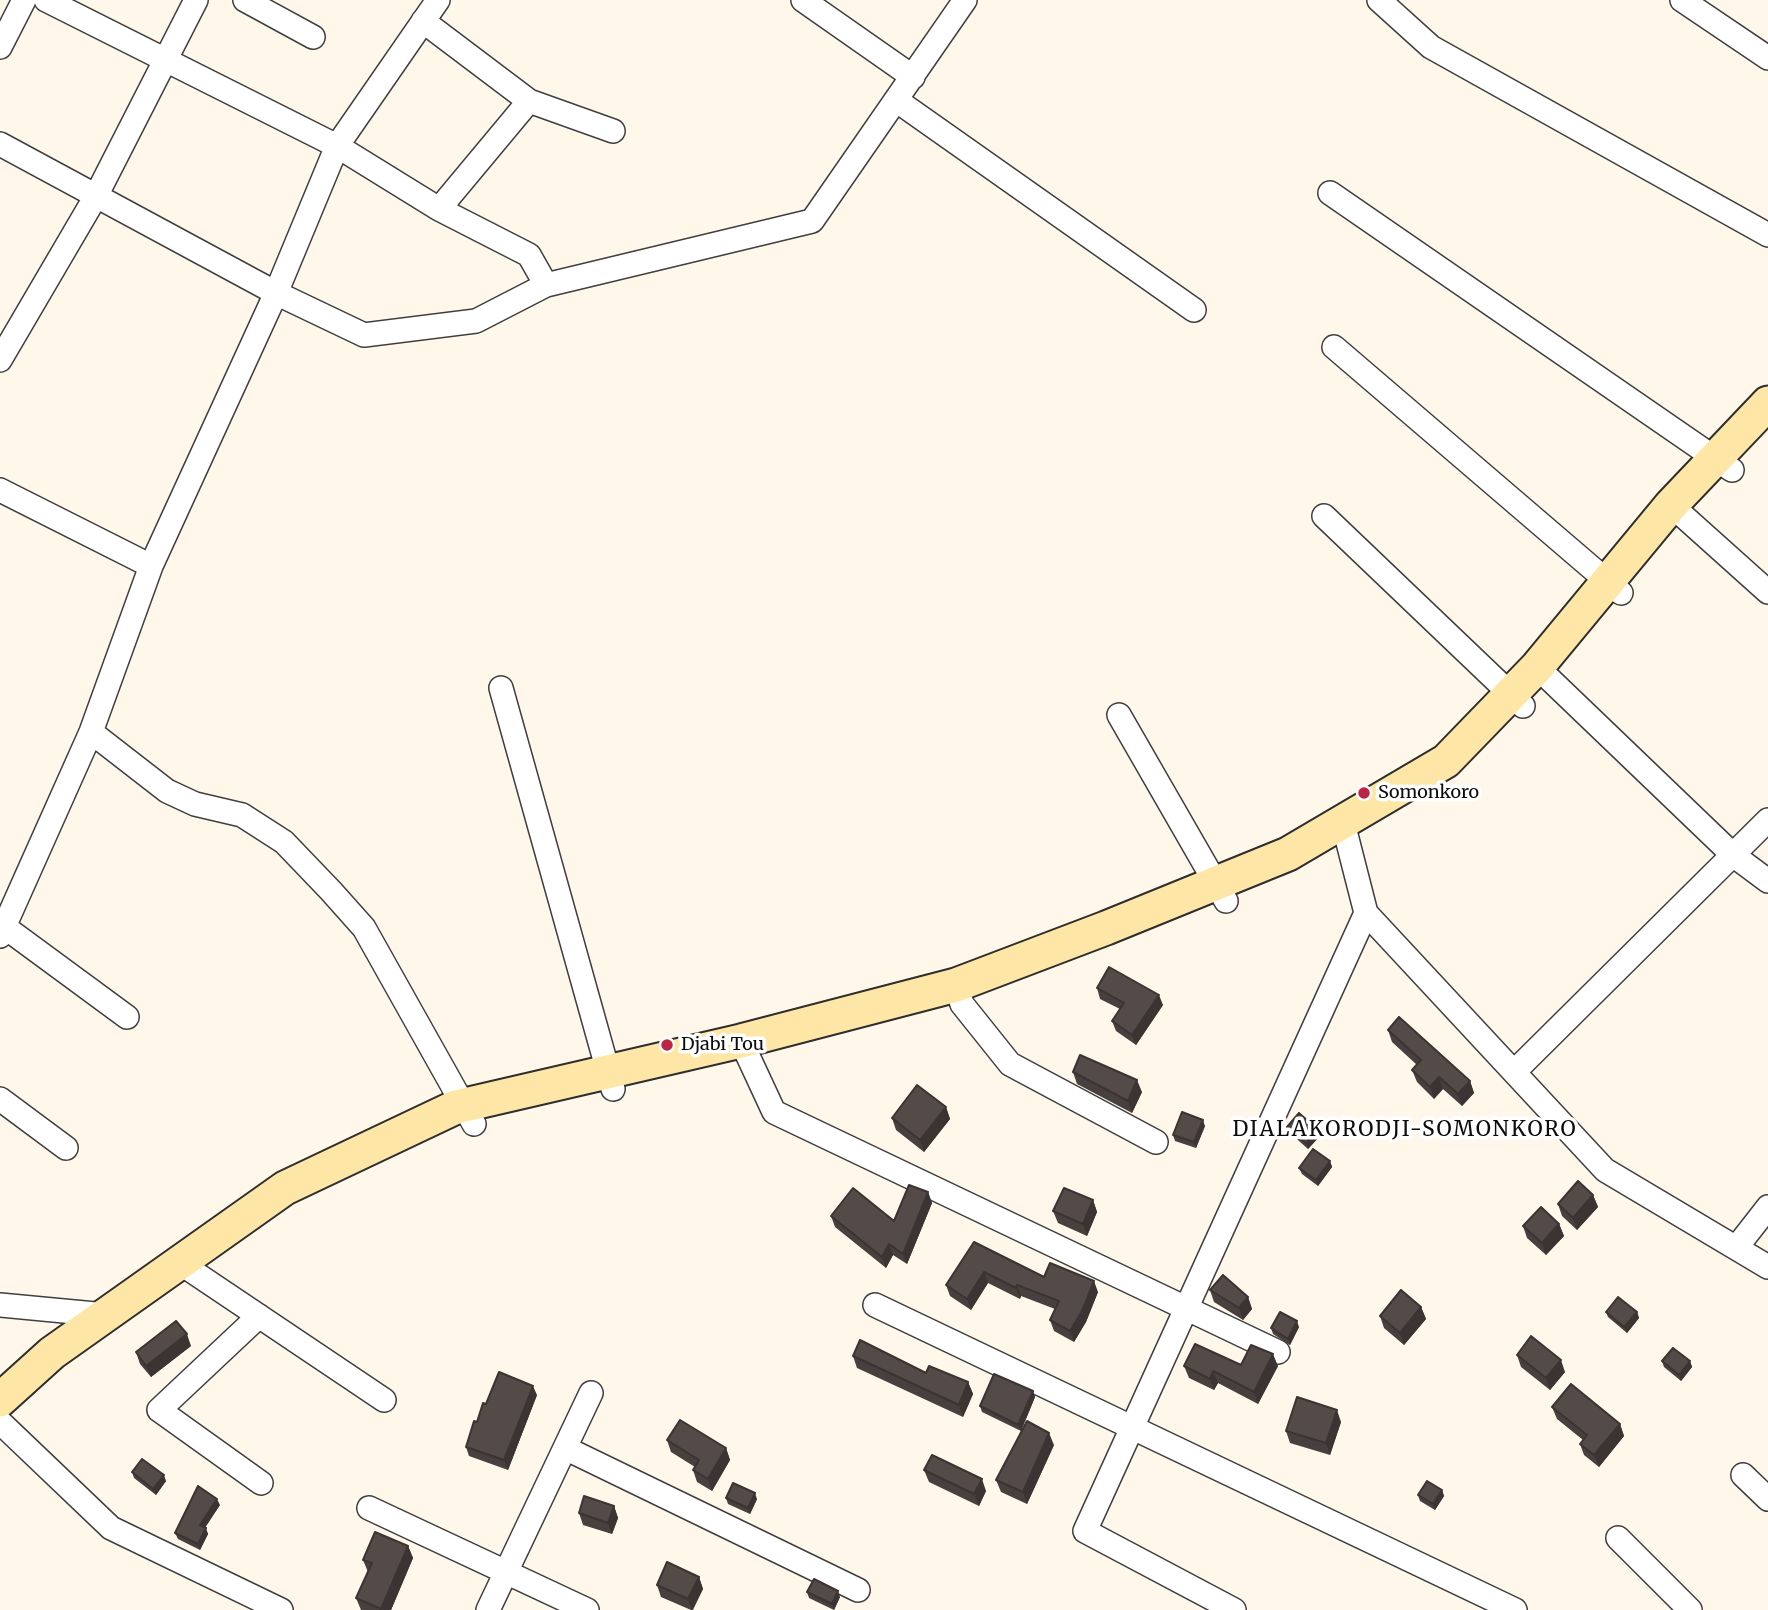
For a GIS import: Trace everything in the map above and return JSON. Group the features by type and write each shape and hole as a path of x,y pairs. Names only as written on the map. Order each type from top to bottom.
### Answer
{"main road":[{"path":"1,1419 189,1269 285,1188 469,1115 959,994 1221,892 1289,854 1345,833 1446,761 1517,700 1767,413"},
{"path":"1,1419 52,1353 106,1315 189,1269"}],"street":[{"path":"0,47 24,0"},
{"path":"46,0 337,146 439,209 529,255 546,285"},
{"path":"0,360 7,334 96,196 196,0"},
{"path":"127,1017 4,923 91,732 151,566 276,293 337,146 438,0"},
{"path":"803,0 913,77"},
{"path":"0,144 276,293 364,335 476,321 546,285 812,221 965,0"},
{"path":"1379,0 1431,47 1767,232"},
{"path":"1682,0 1768,58"},
{"path":"248,1 313,37"},
{"path":"423,21 529,101 612,131"},
{"path":"896,100 1194,310"},
{"path":"439,209 529,101"},
{"path":"1330,193 1723,464"},
{"path":"1334,347 1614,588"},
{"path":"0,490 151,566"},
{"path":"1678,512 1768,592"},
{"path":"1324,516 1517,700"},
{"path":"1543,673 1733,855 1768,881"},
{"path":"501,688 611,1081"},
{"path":"1119,715 1221,892"},
{"path":"91,732 167,791 195,804 242,815 284,842 364,928 469,1115"},
{"path":"1514,1072 1768,820"},
{"path":"1345,833 1366,913 1605,1170 1768,1267"},
{"path":"1234,1610 1085,1531 1366,913"},
{"path":"959,994 1010,1064 1156,1142"},
{"path":"745,1049 774,1112 1278,1352"},
{"path":"0,1099 66,1148"},
{"path":"1736,1248 1768,1207"},
{"path":"189,1269 384,1400"},
{"path":"0,1305 106,1315"},
{"path":"874,1305 1515,1610"},
{"path":"259,1316 159,1410 261,1483"},
{"path":"488,1610 591,1393"},
{"path":"1,1419 111,1528 281,1610"},
{"path":"565,1448 858,1590"},
{"path":"1743,1475 1768,1499"},
{"path":"369,1508 587,1610"},
{"path":"1618,1538 1690,1610"}],"building":[{"path":"1109,967 1159,995 1132,1035 1112,1021 1124,1003 1097,988"},
{"path":"1399,1017 1470,1081 1458,1094 1439,1077 1430,1087 1412,1070 1421,1060 1388,1030"},
{"path":"1080,1055 1137,1080 1128,1101 1073,1072"},
{"path":"917,1085 946,1107 920,1140 892,1118"},
{"path":"1182,1112 1203,1120 1194,1142 1173,1135"},
{"path":"1299,1113 1318,1130 1306,1143 1287,1127"},
{"path":"1313,1149 1330,1161 1316,1180 1299,1168"},
{"path":"1578,1181 1593,1195 1573,1218 1558,1204"},
{"path":"909,1185 928,1192 903,1254 889,1244 882,1257 831,1216 853,1188 894,1221"},
{"path":"1064,1188 1093,1200 1083,1224 1053,1211"},
{"path":"1541,1207 1559,1224 1542,1243 1523,1226"},
{"path":"974,1242 1044,1277 1050,1263 1094,1281 1082,1311 1070,1331 1050,1320 1059,1301 1017,1285 1016,1288 984,1272 967,1299 946,1285"},
{"path":"1223,1275 1248,1297 1239,1308 1210,1290"},
{"path":"1401,1290 1421,1307 1400,1333 1380,1316"},
{"path":"1618,1297 1637,1312 1624,1327 1606,1312"},
{"path":"1280,1312 1297,1321 1288,1339 1271,1328"},
{"path":"176,1321 187,1334 146,1366 136,1352"},
{"path":"1531,1336 1561,1360 1546,1378 1517,1355"},
{"path":"860,1340 926,1373 929,1366 968,1382 959,1405 853,1356"},
{"path":"1195,1344 1241,1365 1251,1345 1273,1354 1254,1392 1213,1371 1210,1379 1184,1366"},
{"path":"1673,1348 1690,1361 1679,1375 1662,1361"},
{"path":"499,1372 533,1386 504,1460 466,1447 474,1421 477,1422 483,1403 486,1404"},
{"path":"994,1374 1033,1391 1018,1425 980,1406"},
{"path":"1571,1384 1620,1424 1594,1455 1580,1444 1587,1435 1552,1407"},
{"path":"1297,1397 1337,1410 1326,1443 1286,1431"},
{"path":"680,1420 726,1448 708,1479 693,1470 699,1460 667,1440"},
{"path":"1027,1421 1049,1433 1023,1492 996,1480"},
{"path":"932,1455 982,1479 974,1494 924,1470"},
{"path":"142,1459 164,1475 153,1489 132,1472"},
{"path":"1427,1481 1442,1490 1433,1504 1418,1495"},
{"path":"733,1483 755,1493 748,1508 726,1498"},
{"path":"198,1486 217,1499 200,1525 206,1528 198,1544 175,1533"},
{"path":"584,1496 614,1506 608,1523 579,1513"},
{"path":"375,1532 408,1546 381,1609 356,1598 372,1563 363,1560"},
{"path":"667,1562 699,1577 688,1599 657,1585"},
{"path":"814,1579 838,1591 832,1604 807,1592"}],"place":[{"name":"Somonkoro","path":"1364,793"},
{"name":"Djabi Tou","path":"667,1045"}],"district":[{"name":"DIALAKORODJI-SOMONKORO","path":"1405,1130"}]}
